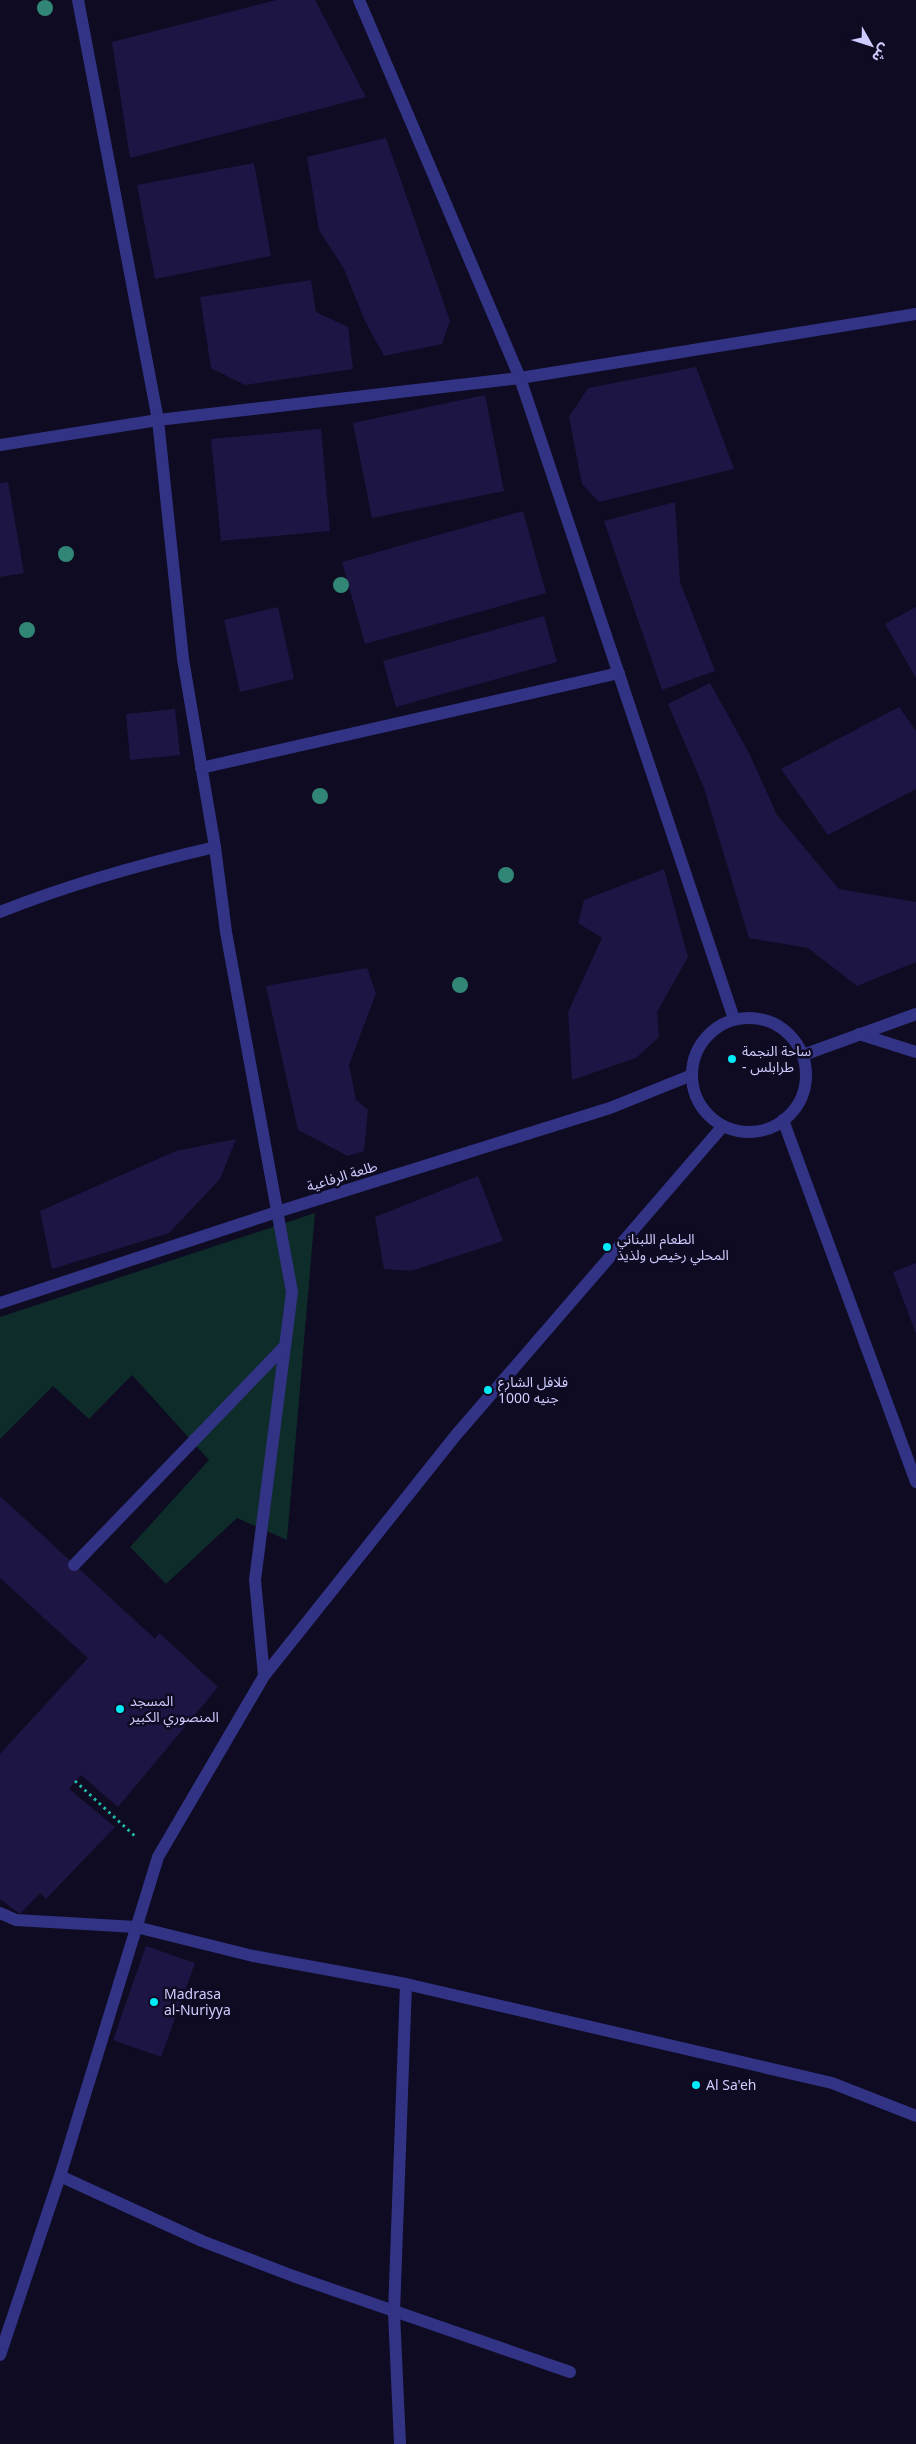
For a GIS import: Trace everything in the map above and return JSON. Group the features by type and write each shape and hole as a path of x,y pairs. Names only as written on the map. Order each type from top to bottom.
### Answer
{"street":[{"path":"78,0 158,420 183,659 215,847 226,932 292,1292 255,1580 264,1676"},
{"path":"359,0 520,378 734,1019"},
{"path":"0,445 158,420 520,378 916,314"},
{"path":"201,768 619,672"},
{"path":"0,912 51,892 124,870 215,847"},
{"path":"803,1055 916,1014"},
{"path":"750,1017 767,1020 783,1028 795,1040 803,1055 806,1069 803,1091 794,1110 783,1120 769,1128 754,1132 739,1131 724,1126 710,1117 700,1105 694,1091 692,1075 695,1057 703,1040 717,1027 734,1019 750,1017"},
{"path":"859,1034 916,1052"},
{"name":"طلعة الرفاعية","path":"0,1303 277,1212 610,1108 692,1075"},
{"path":"783,1120 916,1482"},
{"path":"0,2356 60,2176 158,1857 264,1676 456,1435 724,1126"},
{"path":"74,1565 284,1347"},
{"path":"0,1913 16,1920 136,1927 253,1956 406,1984 832,2083 916,2116"},
{"path":"400,2444 394,2312 406,1984"},
{"path":"60,2176 202,2241 394,2312 570,2372"}],"path":[{"path":"75,1781 158,1857"}],"green space":[{"path":"315,1213 287,1540 237,1518 166,1584 130,1547 209,1460 132,1375 89,1419 53,1386 0,1439 0,1317"}],"building":[{"path":"277,0 315,0 366,97 130,158 112,42"},
{"path":"386,138 450,321 442,344 384,356 365,321 344,269 319,230 307,157"},
{"path":"254,163 271,256 155,279 137,185"},
{"path":"311,280 316,312 348,327 353,369 245,385 211,368 200,297"},
{"path":"696,367 734,469 599,502 582,484 569,417 588,388"},
{"path":"485,395 504,491 372,518 353,423"},
{"path":"321,429 330,531 221,541 211,439"},
{"path":"8,482 24,573 0,577 0,483"},
{"path":"675,502 680,582 715,671 662,690 604,521"},
{"path":"523,511 546,593 365,644 342,562"},
{"path":"278,607 294,679 240,692 224,620"},
{"path":"916,607 916,678 885,624"},
{"path":"544,616 557,662 396,707 383,661"},
{"path":"710,683 749,753 777,815 839,889 916,902 916,962 857,986 808,948 749,938 704,788 668,704"},
{"path":"899,707 916,731 916,789 828,835 781,769"},
{"path":"175,709 180,755 130,760 126,714"},
{"path":"664,869 688,957 657,1012 659,1037 636,1058 572,1080 568,1012 602,938 578,923 584,900"},
{"path":"367,968 376,993 349,1065 356,1100 368,1110 364,1151 348,1156 298,1130 266,986"},
{"path":"236,1139 220,1179 169,1233 52,1269 40,1211 176,1151"},
{"path":"478,1176 503,1241 411,1271 384,1269 375,1217"},
{"path":"916,1263 916,1334 893,1272"},
{"name":"المسجد المنصوري الكبير","path":"0,1496 155,1639 159,1633 218,1687 118,1807 81,1775 75,1781 69,1789 115,1827 46,1899 40,1893 20,1914 0,1899 0,1754 88,1658 0,1578"},
{"name":"Madrasa al-Nuriyya","path":"146,1946 195,1963 161,2057 113,2040"}],"place":[{"name":"ساحة النجمة - طرابلس","path":"732,1059"},
{"name":"الطعام اللبناني المحلي رخيص ولذيذ","path":"607,1247"},
{"name":"فلافل الشارع 1000 جنيه","path":"488,1390"},
{"name":"المسجد المنصوري الكبير","path":"120,1709"},
{"name":"Madrasa al-Nuriyya","path":"154,2002"},
{"name":"Al Sa'eh","path":"696,2085"}]}
